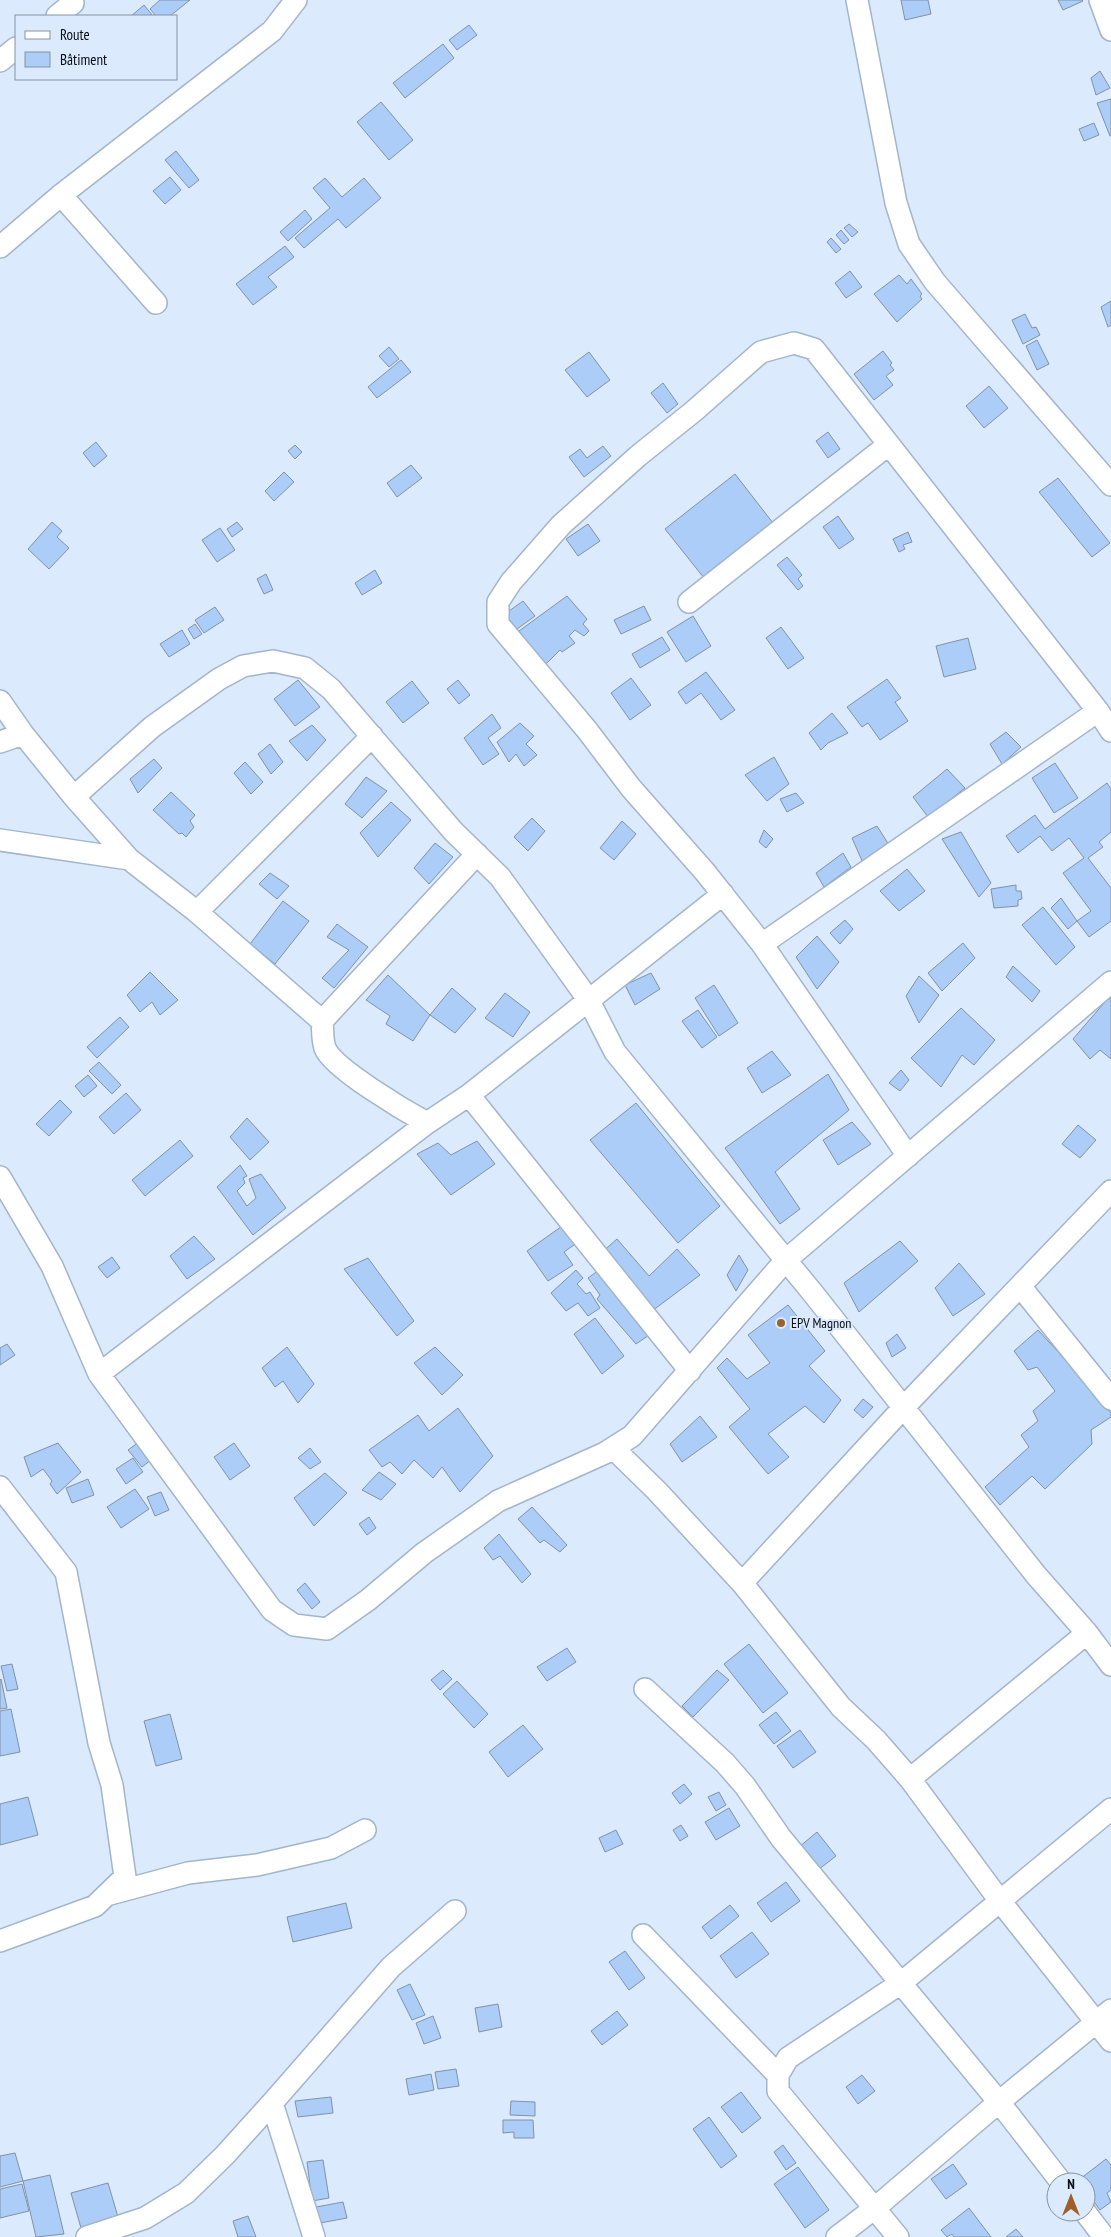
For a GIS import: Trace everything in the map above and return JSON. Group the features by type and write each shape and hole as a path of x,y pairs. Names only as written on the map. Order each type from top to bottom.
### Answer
{"street":[{"path":"0,247 61,195 272,31 296,0"},
{"path":"857,0 896,203 909,244 935,282 1111,486"},
{"path":"1100,0 1110,24"},
{"path":"0,61 15,49"},
{"path":"61,195 156,303"},
{"path":"908,1156 762,944 723,894 632,788 587,730 498,624 498,602 511,582 561,525 638,456 694,412 761,352 794,343 814,349 1098,711 1111,731"},
{"path":"689,602 888,445"},
{"path":"74,797 152,727 219,679 243,666 273,661 305,668 330,689 453,831 500,877 588,999 615,1052 786,1260 1036,1576 1087,1633 1111,1665"},
{"path":"0,701 23,734 74,797 129,859 197,912 322,1021 325,1049 331,1057 362,1083 427,1123"},
{"path":"762,944 1098,711"},
{"path":"0,742 23,734"},
{"path":"197,912 372,736"},
{"path":"0,840 129,859"},
{"path":"322,1021 476,854"},
{"path":"99,1374 427,1123 469,1095 723,894"},
{"path":"0,1177 52,1266 99,1374 272,1610 294,1625 328,1629 368,1600 424,1553 498,1501 613,1448 632,1436 786,1260 1111,982"},
{"path":"469,1095 690,1371"},
{"path":"742,1583 904,1407 1111,1191"},
{"path":"1020,1286 1111,1400"},
{"path":"613,1448 658,1491 742,1583 841,1707 876,1740 910,1779 1000,1901 1103,2017 1111,2041"},
{"path":"0,1487 66,1572 99,1743 112,1785 125,1877 110,1894 95,1906 0,1941"},
{"path":"910,1779 1087,1633"},
{"path":"645,1689 725,1763 745,1786 781,1838 999,2102 1054,2172"},
{"path":"898,2237 778,2090 778,2075 788,2058 901,1983 1111,1809"},
{"path":"110,1894 188,1873 257,1865 331,1848 365,1830"},
{"path":"87,2237 145,2218 186,2193 225,2155 272,2104 391,1967 455,1910"},
{"path":"643,1935 778,2075"},
{"path":"837,2237 875,2208 999,2102 1103,2017"},
{"path":"272,2104 314,2237"},
{"path":"1093,2222 1104,2237"}],"building":[{"path":"160,0 190,0 171,15 155,15 150,9"},
{"path":"901,0 928,0 931,14 905,20"},
{"path":"1058,0 1082,0 1083,1 1063,10"},
{"path":"144,5 152,15 132,15"},
{"path":"469,25 477,35 457,50 449,40"},
{"path":"443,44 454,58 405,98 393,83"},
{"path":"1100,71 1110,88 1096,95 1091,78"},
{"path":"1111,99 1111,136 1110,136 1097,103"},
{"path":"381,102 413,140 389,160 357,122"},
{"path":"1094,123 1099,135 1084,141 1079,129"},
{"path":"176,151 199,180 189,188 165,160"},
{"path":"170,177 181,190 165,204 153,191"},
{"path":"325,178 342,197 364,178 381,198 346,228 338,219 304,248 295,238 330,208 313,188"},
{"path":"305,210 312,219 288,241 280,232"},
{"path":"849,224 858,232 852,237 844,228"},
{"path":"841,230 849,240 844,244 836,235"},
{"path":"831,238 841,249 836,253 827,242"},
{"path":"285,246 294,257 268,277 277,287 253,305 236,284"},
{"path":"850,271 862,287 846,298 835,283"},
{"path":"899,275 907,284 911,279 922,294 920,296 922,299 897,322 874,294"},
{"path":"1111,301 1111,325 1108,327 1101,307"},
{"path":"1025,314 1032,328 1036,327 1040,335 1023,344 1012,320"},
{"path":"1037,340 1049,364 1037,370 1026,346"},
{"path":"389,347 399,359 389,367 379,356"},
{"path":"883,351 892,363 890,365 894,370 886,376 893,385 874,400 854,374"},
{"path":"589,352 610,380 587,397 565,370"},
{"path":"401,360 411,372 377,398 368,387"},
{"path":"663,383 678,404 667,413 651,393"},
{"path":"989,386 1008,408 984,428 966,406"},
{"path":"828,432 840,449 828,458 816,441"},
{"path":"96,442 107,456 94,467 83,453"},
{"path":"295,445 302,452 295,459 288,451"},
{"path":"603,446 611,456 584,477 569,457 580,449 587,458"},
{"path":"411,465 422,478 397,497 387,483"},
{"path":"284,472 294,482 274,501 265,491"},
{"path":"735,474 773,523 704,578 665,529"},
{"path":"1058,478 1110,543 1092,557 1039,492"},
{"path":"838,516 854,539 839,549 823,527"},
{"path":"52,522 62,531 57,537 69,548 49,569 28,549"},
{"path":"237,522 243,529 232,537 227,529"},
{"path":"588,524 600,541 578,556 566,539"},
{"path":"220,528 235,550 217,562 202,540"},
{"path":"908,532 912,542 903,545 905,549 899,552 893,539"},
{"path":"787,557 802,575 798,579 803,586 798,590 777,565"},
{"path":"375,570 382,583 362,595 355,583"},
{"path":"266,574 273,590 264,594 257,579"},
{"path":"567,596 587,619 583,624 589,631 584,636 575,630 569,636 575,643 562,652 560,650 545,665 519,631"},
{"path":"523,601 535,616 517,629 505,614"},
{"path":"644,606 651,620 621,634 614,620"},
{"path":"215,607 224,620 204,633 195,620"},
{"path":"693,616 711,646 686,662 667,632"},
{"path":"195,624 202,634 194,639 188,629"},
{"path":"781,627 804,658 788,669 766,638"},
{"path":"182,630 190,644 169,657 160,644"},
{"path":"662,637 670,650 640,668 632,654"},
{"path":"968,638 976,669 944,677 936,646"},
{"path":"706,672 735,710 721,720 701,693 686,704 678,692"},
{"path":"631,678 651,705 630,720 611,693"},
{"path":"887,679 901,698 895,702 908,721 880,740 868,723 862,727 847,707"},
{"path":"298,680 320,707 295,726 274,699"},
{"path":"458,680 470,695 459,704 447,689"},
{"path":"412,681 429,703 403,723 386,702"},
{"path":"832,713 848,733 828,743 821,750 809,733"},
{"path":"492,714 501,728 488,738 499,754 483,765 464,738"},
{"path":"520,723 534,736 526,744 537,755 524,766 516,754 509,762 497,742"},
{"path":"312,725 326,740 307,761 289,741"},
{"path":"1006,732 1021,747 1002,764 990,744"},
{"path":"270,744 283,762 271,774 258,754"},
{"path":"774,757 789,784 767,801 745,775"},
{"path":"154,759 162,768 138,793 130,779"},
{"path":"245,762 263,782 251,794 234,773"},
{"path":"1055,763 1078,798 1054,813 1032,778"},
{"path":"947,769 965,788 928,817 913,797"},
{"path":"366,777 387,791 362,818 345,804"},
{"path":"1107,783 1111,789 1111,832 1099,842 1103,847 1088,858 1111,888 1111,921 1089,937 1077,921 1091,911 1063,873 1084,858 1069,838 1052,851 1040,836 1018,853 1006,836 1035,815 1045,829"},
{"path":"171,792 195,815 190,821 194,827 186,837 182,833 179,834 153,810"},
{"path":"796,793 804,803 787,812 780,799"},
{"path":"391,802 411,820 378,857 360,833"},
{"path":"532,818 545,831 528,851 514,837"},
{"path":"622,821 636,834 614,860 600,848"},
{"path":"877,826 889,845 863,863 852,838"},
{"path":"764,830 773,839 766,848 759,842"},
{"path":"961,832 991,883 979,897 942,839"},
{"path":"435,843 453,857 429,884 414,868"},
{"path":"843,853 851,867 824,887 816,873"},
{"path":"907,869 925,891 899,911 880,891"},
{"path":"270,873 289,886 277,899 259,884"},
{"path":"1016,885 1016,891 1021,891 1022,899 1018,900 1018,906 994,908 991,889"},
{"path":"1061,898 1077,921 1068,929 1051,908"},
{"path":"283,901 309,921 275,964 250,944"},
{"path":"1043,907 1075,947 1056,965 1022,925"},
{"path":"845,920 853,929 840,944 830,933"},
{"path":"337,924 368,947 334,988 322,978 349,950 327,937"},
{"path":"817,936 839,962 817,989 796,957"},
{"path":"963,943 975,958 942,991 928,973"},
{"path":"1013,966 1040,991 1032,1002 1006,977"},
{"path":"150,972 178,1000 160,1015 152,1002 140,1012 127,995"},
{"path":"651,973 660,989 635,1005 625,985"},
{"path":"388,975 430,1015 413,1041 386,1024 390,1016 366,1000"},
{"path":"919,976 939,995 919,1023 906,996"},
{"path":"714,985 738,1023 719,1036 695,998"},
{"path":"452,988 476,1009 455,1033 430,1015"},
{"path":"505,993 530,1012 513,1037 485,1018"},
{"path":"1111,995 1111,1059 1100,1050 1090,1059 1073,1039"},
{"path":"961,1008 995,1040 974,1065 962,1055 941,1087 911,1058"},
{"path":"698,1010 717,1037 702,1048 682,1021"},
{"path":"120,1017 129,1027 97,1058 87,1047"},
{"path":"772,1051 791,1075 762,1093 747,1068"},
{"path":"99,1062 121,1085 112,1094 89,1071"},
{"path":"901,1070 909,1080 900,1091 889,1083"},
{"path":"828,1074 849,1110 775,1172 800,1209 780,1224 725,1148"},
{"path":"88,1075 97,1086 84,1097 75,1086"},
{"path":"126,1093 141,1110 114,1134 99,1117"},
{"path":"60,1100 72,1112 49,1136 36,1124"},
{"path":"636,1103 720,1206 678,1243 590,1140"},
{"path":"247,1118 269,1142 250,1160 230,1137"},
{"path":"852,1122 871,1144 838,1165 823,1140"},
{"path":"1078,1125 1096,1140 1080,1158 1062,1144"},
{"path":"180,1140 193,1156 145,1196 132,1180"},
{"path":"477,1141 495,1164 451,1195 417,1154 438,1143 451,1155"},
{"path":"240,1165 247,1176 243,1178 245,1183 237,1191 247,1206 256,1198 249,1179 261,1174 286,1208 253,1235 217,1187"},
{"path":"565,1224 578,1242 564,1252 573,1265 548,1281 527,1251"},
{"path":"194,1236 215,1259 187,1279 170,1256"},
{"path":"617,1239 649,1276 677,1249 700,1275 652,1311 601,1253"},
{"path":"900,1241 918,1261 859,1312 844,1283"},
{"path":"739,1255 748,1270 736,1291 727,1275"},
{"path":"112,1257 120,1268 107,1278 98,1267"},
{"path":"368,1258 414,1321 397,1336 344,1269"},
{"path":"959,1263 985,1294 953,1316 935,1288"},
{"path":"576,1270 583,1278 577,1284 586,1294 590,1292 600,1308 588,1316 578,1303 566,1311 551,1293"},
{"path":"599,1270 652,1333 636,1344 597,1299 600,1295 588,1278"},
{"path":"788,1305 825,1351 809,1366 841,1400 824,1423 805,1406 768,1434 789,1457 768,1474 729,1427 750,1409 717,1368 727,1358 747,1379 770,1363 748,1335"},
{"path":"595,1318 624,1356 602,1374 574,1334"},
{"path":"1038,1330 1081,1377 1111,1413 1111,1417 1091,1430 1092,1444 1045,1489 1032,1476 1000,1505 985,1487 1029,1447 1021,1435 1038,1421 1033,1411 1055,1391 1037,1367 1028,1370 1014,1351"},
{"path":"897,1334 906,1348 892,1357 886,1343"},
{"path":"7,1344 15,1355 0,1365 0,1348"},
{"path":"287,1347 314,1384 298,1403 283,1381 275,1387 262,1368"},
{"path":"435,1347 463,1375 442,1395 414,1363"},
{"path":"863,1399 873,1407 863,1418 854,1410"},
{"path":"458,1408 493,1456 460,1492 442,1467 433,1478 414,1460 402,1474 390,1462 382,1467 369,1450 418,1415 429,1431"},
{"path":"700,1416 717,1437 682,1462 670,1444"},
{"path":"139,1442 152,1459 142,1467 128,1450"},
{"path":"58,1443 81,1472 57,1494 50,1484 52,1481 43,1469 31,1477 24,1457"},
{"path":"234,1443 250,1466 230,1480 214,1457"},
{"path":"310,1448 321,1462 310,1469 298,1458"},
{"path":"133,1458 143,1472 126,1484 116,1469"},
{"path":"379,1472 396,1484 381,1500 362,1490"},
{"path":"325,1473 347,1493 314,1526 294,1498"},
{"path":"88,1479 94,1495 72,1503 66,1488"},
{"path":"135,1489 149,1509 121,1528 107,1507"},
{"path":"161,1492 169,1510 155,1516 147,1497"},
{"path":"532,1507 567,1545 560,1552 544,1540 540,1543 518,1519"},
{"path":"369,1517 376,1528 367,1535 359,1524"},
{"path":"499,1534 531,1574 522,1583 500,1556 493,1560 484,1548"},
{"path":"305,1583 320,1602 312,1609 297,1590"},
{"path":"749,1644 788,1693 763,1713 724,1664"},
{"path":"567,1648 576,1662 547,1681 537,1667"},
{"path":"12,1664 18,1689 7,1691 1,1666"},
{"path":"443,1670 452,1679 440,1690 431,1680"},
{"path":"717,1670 729,1680 693,1717 682,1706"},
{"path":"0,1680 7,1708 0,1709"},
{"path":"457,1681 488,1714 474,1728 443,1694"},
{"path":"11,1709 20,1752 0,1756 0,1711"},
{"path":"776,1712 791,1731 774,1744 759,1725"},
{"path":"170,1714 182,1759 156,1766 144,1721"},
{"path":"523,1725 543,1749 508,1777 489,1752"},
{"path":"800,1730 816,1752 793,1768 777,1746"},
{"path":"684,1784 692,1794 680,1804 672,1793"},
{"path":"719,1792 726,1805 716,1811 708,1797"},
{"path":"28,1797 38,1835 0,1845 0,1804"},
{"path":"729,1808 740,1826 716,1840 705,1822"},
{"path":"681,1825 688,1836 680,1841 673,1830"},
{"path":"616,1830 623,1844 605,1852 599,1838"},
{"path":"817,1832 836,1856 818,1870 799,1847"},
{"path":"786,1882 800,1901 771,1922 757,1903"},
{"path":"346,1903 352,1928 293,1942 287,1917"},
{"path":"730,1905 739,1916 711,1939 702,1927"},
{"path":"752,1932 769,1954 736,1978 720,1956"},
{"path":"625,1951 645,1978 629,1990 609,1962"},
{"path":"410,1984 425,2015 412,2020 397,1990"},
{"path":"498,2004 502,2027 479,2032 475,2008"},
{"path":"617,2011 628,2025 602,2045 591,2031"},
{"path":"433,2016 441,2038 424,2044 416,2023"},
{"path":"456,2069 459,2086 438,2089 435,2072"},
{"path":"431,2074 434,2090 409,2095 406,2079"},
{"path":"862,2075 875,2091 858,2104 846,2087"},
{"path":"741,2092 761,2118 742,2133 721,2107"},
{"path":"331,2097 333,2113 298,2117 295,2101"},
{"path":"511,2101 535,2102 535,2116 510,2115"},
{"path":"709,2117 737,2156 721,2168 693,2129"},
{"path":"503,2120 533,2120 534,2138 514,2138 514,2132 503,2133"},
{"path":"783,2145 796,2163 786,2170 774,2152"},
{"path":"15,2153 23,2181 0,2187 0,2156"},
{"path":"1106,2159 1111,2165 1111,2190 1107,2193 1111,2202 1100,2210 1096,2204 1096,2172 1089,2172"},
{"path":"323,2160 329,2198 312,2201 307,2162"},
{"path":"953,2164 967,2184 946,2199 931,2179"},
{"path":"798,2167 829,2210 805,2228 774,2184"},
{"path":"50,2175 64,2234 36,2237 23,2181"},
{"path":"108,2183 118,2217 81,2228 71,2193"},
{"path":"22,2184 29,2211 0,2218 0,2189"},
{"path":"343,2202 347,2218 320,2223 316,2207"},
{"path":"969,2208 991,2237 954,2237 952,2234 947,2237 941,2230"},
{"path":"248,2216 256,2237 238,2237 233,2221"},
{"path":"1016,2229 1023,2237 1006,2237"}],"place":[{"name":"EPV Magnon","path":"781,1323"}]}
